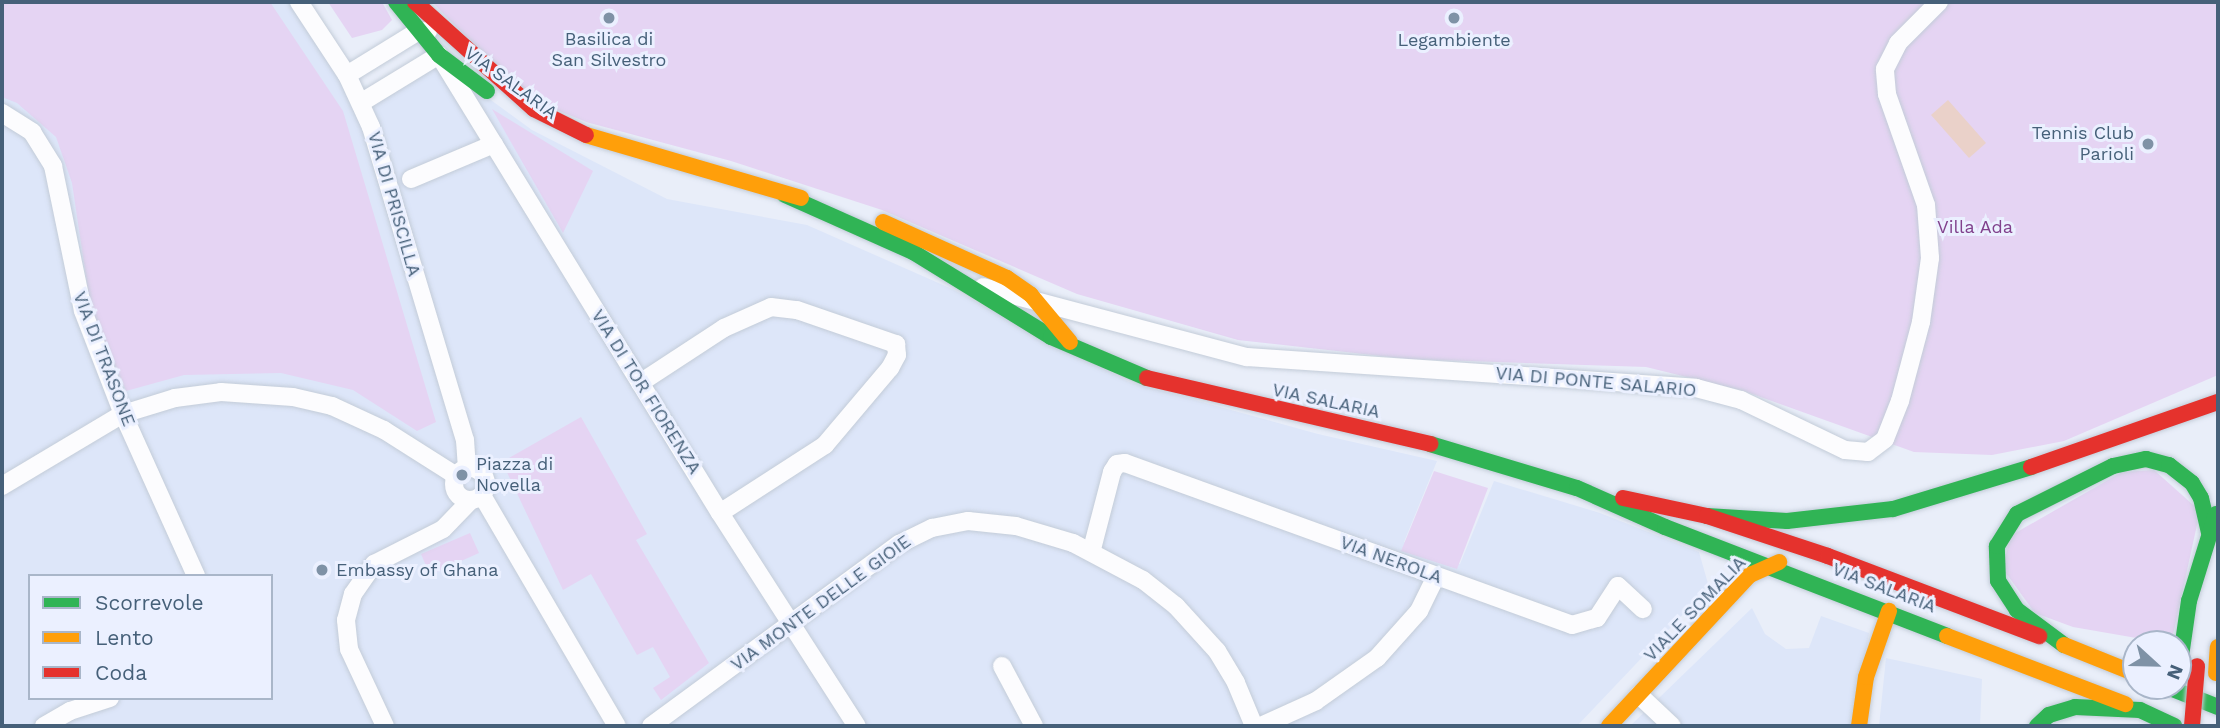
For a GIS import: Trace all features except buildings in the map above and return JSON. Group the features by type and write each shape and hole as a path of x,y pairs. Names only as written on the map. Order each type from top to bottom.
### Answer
{"main road":[{"name":"VIA SALARIA","path":"396,2 417,32 439,55 554,137 578,146 630,150"},
{"name":"VIA SALARIA","path":"415,2 448,36 549,120 630,150 904,229 1007,278 1036,301 1070,342"},
{"name":"VIA SALARIA","path":"785,195 933,263 1051,337 1070,342 1151,380 1436,444 1577,488 1707,516 1828,556 2122,668"},
{"path":"1707,516 1808,520 1893,509 2039,465 2218,402"},
{"path":"2064,645 2017,610 1998,581 1997,546 2017,514 2113,466 2147,459 2169,466 2192,483 2201,498 2209,532"},
{"name":"VIA SALARIA","path":"1577,488 1665,527 1889,611 2140,710 2174,726"},
{"path":"2185,630 2189,601 2218,509"},
{"name":"VIALE SOMALIA","path":"1609,726 1744,582 1767,564 1828,556"},
{"path":"2192,726 2197,666 2218,561"},
{"path":"1859,726 1866,677 1889,611"},
{"path":"2211,726 2218,647"},
{"path":"2192,697 2218,707"},
{"path":"2174,726 2176,700"},
{"path":"2037,726 2049,715 2075,706 2140,710"}],"street":[{"name":"VIA DI PRISCILLA","path":"299,2 362,103 458,420 461,471"},
{"name":"VIA DI PONTE SALARIO","path":"933,263 984,287 1247,358 1623,380 1709,391 1741,400 1858,453 1874,450 1883,442 1900,401 1923,311 1930,239 1926,205 1887,94 1885,69 1898,43 1939,2"},
{"path":"347,75 417,32 448,36"},
{"path":"362,103 439,55"},
{"name":"VIA DI TOR FIORENZA","path":"439,55 720,513 857,726"},
{"name":"VIA DI TRASONE","path":"2,113 32,132 53,166 80,303 123,414 195,574"},
{"path":"411,179 494,144"},
{"path":"640,383 724,328 771,307 797,310 895,344 897,355 890,368 825,445 720,513"},
{"path":"2,486 123,414 195,394 273,394 341,410 485,481 477,498 443,529 374,565 356,587 345,629 352,660 385,726"},
{"name":"VIA NEROLA","path":"1092,550 1117,464 1133,465 1572,625 1597,618 1618,586 1643,609"},
{"path":"461,471 456,488 477,498 498,517 547,613 617,726"},
{"name":"VIA MONTE DELLE GIOIE","path":"651,726 899,544 944,524 1016,526 1092,550 1154,587 1198,628 1233,676 1254,726"},
{"path":"1261,726 1345,684 1377,658 1419,611 1436,576"},
{"path":"1002,666 1034,726"},
{"path":"1639,695 1672,726"},
{"path":"44,726 64,714 104,700"}],"shaded area":[{"path":"2,2 305,2 295,9 356,108 436,60 532,130 667,199 807,225 952,289 1129,382 1318,434 1437,461 1404,542 1460,564 1494,481 1600,513 1699,552 1709,587 1577,726 2,726"},
{"path":"1948,100 1986,143 1969,158 1931,115"},
{"path":"1752,608 1765,634 1786,649 1809,648 1821,616 1869,633 1853,726 1630,726"},
{"path":"1886,658 1982,679 1980,726 1879,726"}],"green space":[{"path":"2,2 270,2 343,111 436,422 417,431 353,390 281,373 184,375 126,391 91,310 72,183 56,137 17,103 2,97"},
{"path":"328,2 382,2 392,20 382,30 352,38"},
{"name":"Villa Ada","path":"432,2 2218,2 2218,375 2064,441 1992,455 1914,452 1744,391 1646,367 1408,359 1238,340 1077,294 882,210 731,161 586,122 550,107 501,72"},
{"path":"492,109 593,171 563,233"},
{"path":"581,417 647,534 636,540 709,663 661,700 653,688 670,677 653,647 637,655 591,574 563,590 502,462"},
{"path":"2154,470 2200,511 2174,630 2122,630 2122,636 2073,627 2035,613 2003,569 2010,536 2122,472"},
{"path":"1434,471 1488,488 1457,569 1401,551"},
{"path":"470,533 479,553 430,575 421,554"}],"traffic: fast":[{"path":"396,2 439,55 487,91"},
{"path":"785,195 913,252 1051,337 1147,378"},
{"path":"1430,444 1577,488 1665,527 1947,636"},
{"path":"2064,645 2017,610 1998,581 1997,546 2017,514 2113,466 2146,459 2169,465 2192,483 2201,498 2209,532"},
{"path":"1707,516 1787,521 1893,509 2031,467"},
{"path":"2185,630 2189,601 2216,514"},
{"path":"2192,697 2218,707"},
{"path":"2037,726 2049,715 2075,707 2140,710"},
{"path":"2140,710 2175,726"}],"traffic: slow":[{"path":"586,135 801,198"},
{"path":"883,222 1007,278 1031,295 1070,342"},
{"path":"1609,726 1750,575 1779,562"},
{"path":"1859,726 1866,677 1889,611"},
{"path":"1947,636 2125,704"},
{"path":"2064,645 2122,668"},
{"path":"2216,673 2218,647"}],"traffic: jam":[{"path":"415,2 534,109 586,135"},
{"path":"1147,378 1430,444"},
{"path":"2031,467 2218,402"},
{"path":"1623,498 1707,516 1828,556 2039,636"},
{"path":"2192,726 2197,666"}],"place":[{"name":"Basilica di San Silvestro","path":"609,18"},
{"name":"Legambiente","path":"1454,18"},
{"name":"Tennis Club Parioli","path":"2148,144"},
{"name":"Piazza di Novella","path":"462,475"},
{"name":"Embassy of Ghana","path":"322,570"}]}
